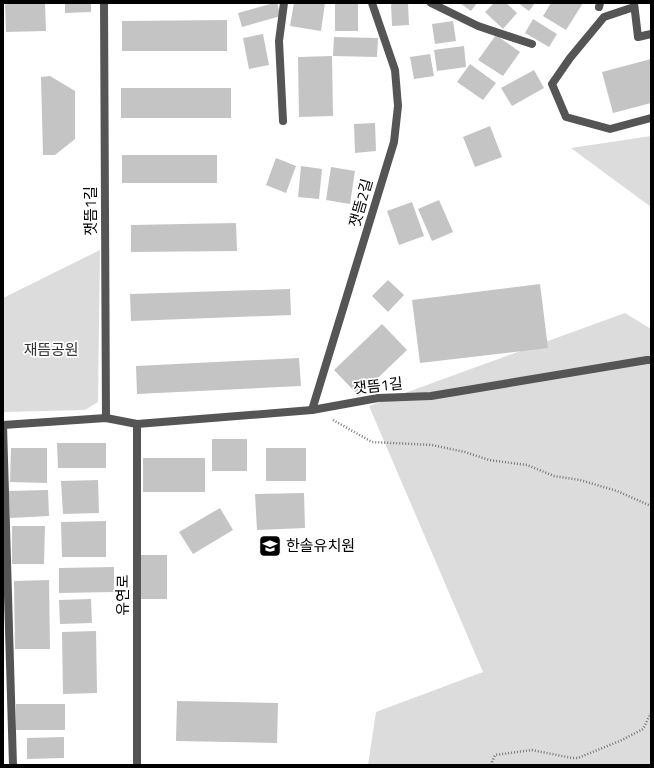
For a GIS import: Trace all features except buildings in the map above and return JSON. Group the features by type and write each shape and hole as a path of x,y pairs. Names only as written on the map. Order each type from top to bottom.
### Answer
{"street":[{"name":"잿뜸1길","path":"104,3 106,418"},
{"path":"283,121 279,41 284,3"},
{"name":"잿뜸2길","path":"312,410 394,142 398,106 395,70 372,3"},
{"path":"431,3 478,26 532,44"},
{"path":"651,34 638,37 634,5 604,17 570,58 552,84 566,117 610,129 651,118"},
{"name":"잿뜸1길","path":"3,426 106,418 137,424 312,410 378,398 431,396 651,360"},
{"name":"유연로","path":"137,424 137,765"},
{"path":"3,426 12,765"}],"path":[{"path":"312,410 325,415 372,442 432,445 465,452 489,460 527,465 554,476 580,480 617,491 651,506"},
{"path":"493,765 492,762 495,755 532,750 578,758 622,740 643,729 651,713"}],"green space":[{"path":"651,136 651,207 571,148"},
{"name":"재뜸공원","path":"100,250 98,402 85,410 3,412 3,298"},
{"path":"625,313 651,329 651,765 368,765 376,712 483,672 369,406"}],"place":[{"name":"한솔유치원","path":"270,546"}]}
